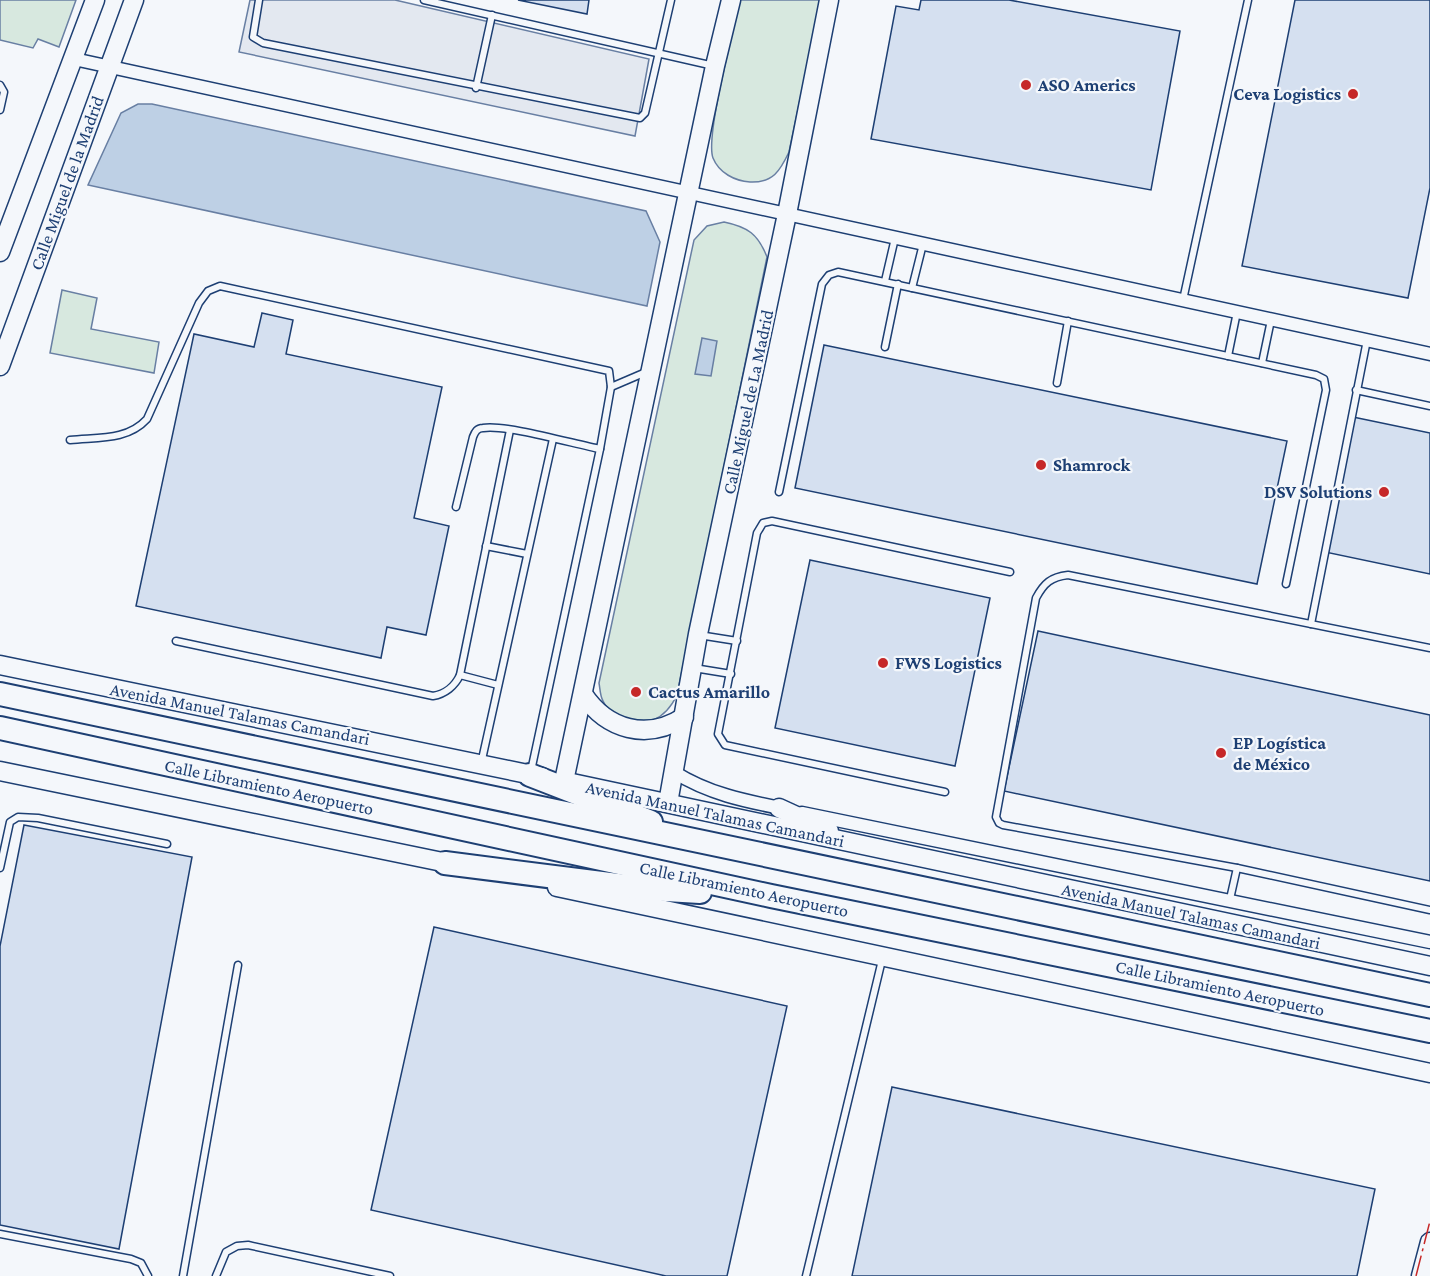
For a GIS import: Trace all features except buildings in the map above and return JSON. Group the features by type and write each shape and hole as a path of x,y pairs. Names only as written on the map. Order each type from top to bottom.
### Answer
{"highway":[{"name":"Calle Libramiento Aeropuerto","path":"0,694 1430,995"},
{"name":"Calle Libramiento Aeropuerto","path":"0,728 771,896 1430,1033"},
{"path":"530,775 714,846"},
{"path":"445,863 649,888 771,896"}],"main road":[{"name":"Calle Miguel de la Madrid","path":"0,252 95,0"},
{"name":"Calle Miguel de la Madrid","path":"0,366 134,0"},
{"path":"564,782 650,370 731,0"},
{"name":"Calle Miguel de La Madrid","path":"668,803 694,668 698,634 788,214 829,0"},
{"path":"0,654 28,672"},
{"name":"Avenida Manuel Talamas Camandari","path":"0,665 252,715 1430,966"},
{"path":"0,676 28,672"},
{"path":"584,694 602,716 630,729 658,730 684,717"},
{"path":"4,770 1430,1073"},
{"path":"779,808 875,849"},
{"path":"1392,1065 1430,1086"},
{"path":"1421,1276 1430,1242"}],"street":[{"path":"74,59 1430,354"},
{"path":"674,772 697,786 724,797 1230,899 1430,942"}],"lane":[{"path":"259,0 252,32 256,40 476,88 641,118 671,0"},
{"path":"424,0 715,66"},
{"path":"1183,300 1248,0"},
{"path":"476,88 492,15"},
{"path":"0,85 4,92 0,110"},
{"path":"885,281 895,238"},
{"path":"912,288 923,244"},
{"path":"779,492 822,284 829,275 838,272 1262,363 1316,375 1324,379 1326,384 1286,584"},
{"path":"885,347 898,284"},
{"path":"70,440 127,435 138,429 147,419 199,303 208,291 220,286 607,370 612,377 600,449 530,775"},
{"path":"1228,356 1237,312"},
{"path":"1262,363 1271,320"},
{"path":"1057,383 1068,321"},
{"path":"1311,624 1367,340"},
{"path":"611,387 650,370"},
{"path":"1356,390 1430,406"},
{"path":"456,507 473,436 477,430 484,427 510,430 600,449"},
{"path":"176,641 433,696 449,689 460,675 510,430"},
{"path":"480,764 553,439"},
{"path":"945,792 725,745 718,734 758,527 767,521 1010,572"},
{"path":"486,546 527,554"},
{"path":"1430,648 1068,575 1048,580 1036,598 997,820 1003,825 1237,868 1430,910"},
{"path":"698,634 737,641"},
{"path":"694,668 730,674"},
{"path":"460,675 498,685"},
{"path":"0,868 10,822 18,817 38,818 167,844"},
{"path":"1230,899 1237,868"},
{"path":"806,1276 883,956"},
{"path":"183,1276 238,965"},
{"path":"0,1234 131,1259 141,1263 148,1276"},
{"path":"216,1276 226,1252 237,1246 248,1245 390,1276"}],"shaded area":[{"path":"0,0 76,0 59,47 38,39 33,48 0,40"},
{"path":"250,0 395,0 649,59 635,136 239,52"},
{"path":"740,0 821,0 789,152 775,174 758,182 739,180 728,175 719,168 713,158 716,106"},
{"path":"724,222 740,226 756,237 767,257 677,695 667,711 653,720 629,721 612,712 604,704 599,683 694,240 707,226"},
{"path":"62,290 97,298 91,329 159,342 154,373 50,353"}],"water":[{"path":"138,104 152,104 646,211 660,242 647,306 88,185 121,113"},
{"path":"702,338 717,341 711,376 695,374"}],"power":[{"path":"1416,1276 1430,1221"}],"place":[{"name":"ASO Americs","path":"1026,85"},
{"name":"Ceva Logistics","path":"1353,94"},
{"name":"Shamrock","path":"1041,465"},
{"name":"DSV Solutions","path":"1384,492"},
{"name":"FWS Logistics","path":"883,663"},
{"name":"Cactus Amarillo","path":"636,692"},
{"name":"EP Logística de México","path":"1221,753"}]}
